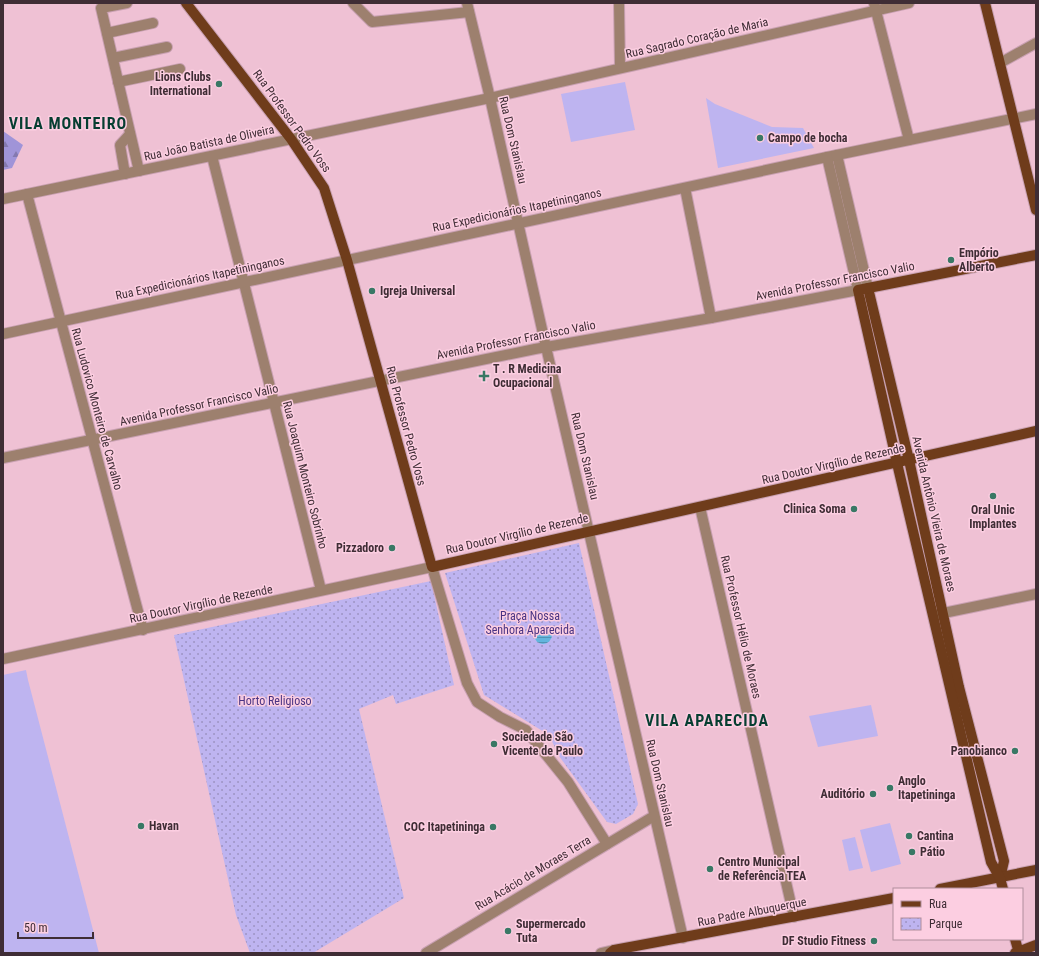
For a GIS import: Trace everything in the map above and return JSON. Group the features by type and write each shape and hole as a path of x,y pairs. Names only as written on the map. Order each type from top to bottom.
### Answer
{"main road":[{"name":"Rua Professor Pedro Voss","path":"186,3 292,139 324,188 347,260 432,567"},
{"path":"985,3 1036,210"},
{"name":"Avenida Professor Francisco Valio","path":"863,289 1036,255"},
{"name":"Avenida Antônio Vieira de Moraes","path":"863,289 909,460 963,745 991,862 1000,878 1003,888"},
{"name":"Avenida Antônio Vieira de Moraes","path":"863,289 882,398 897,463 938,615"},
{"path":"882,398 893,396"},
{"name":"Rua Doutor Virgílio de Rezende","path":"432,567 1036,431"},
{"name":"Avenida Antônio Vieira de Moraes","path":"941,629 974,742 1004,861 1000,878"},
{"path":"963,745 974,742"},
{"path":"945,888 1036,870"},
{"name":"Rua Padre Albuquerque","path":"612,952 893,898"},
{"path":"1015,940 1018,953 1036,945"}],"street":[{"path":"127,3 101,8 138,171"},
{"path":"353,3 372,22 468,8"},
{"path":"619,3 620,68"},
{"name":"Rua Sagrado Coração de Maria","path":"490,98 875,7 909,3"},
{"path":"875,7 909,140"},
{"name":"Rua Dom Stanislau","path":"468,8 490,98 682,938"},
{"path":"107,33 153,22"},
{"path":"1000,63 1036,43"},
{"path":"113,58 167,47"},
{"path":"118,82 180,69"},
{"name":"Rua João Batista de Oliveira","path":"3,199 490,98"},
{"name":"Rua Expedicionários Itapetininganos","path":"3,334 827,157 1036,114"},
{"path":"125,174 120,145 130,134"},
{"name":"Avenida Antônio Vieira de Moraes","path":"838,155 863,289"},
{"name":"Rua Joaquim Monteiro Sobrinho","path":"212,156 321,590"},
{"name":"Avenida Antônio Vieira de Moraes","path":"827,157 863,289"},
{"path":"685,188 712,318"},
{"name":"Rua Ludovico Monteiro de Carvalho","path":"27,194 143,630"},
{"name":"Avenida Professor Francisco Valio","path":"3,458 546,347 712,318 863,289"},
{"name":"Rua Professor Hélio de Moraes","path":"700,507 794,917"},
{"name":"Rua Doutor Virgílio de Rezende","path":"3,659 432,567"},
{"name":"Rua Professor Pedro Voss","path":"432,567 467,683 477,702 500,717 526,730 568,782 607,844"},
{"path":"938,615 1036,594"},
{"name":"Rua Acácio de Moraes Terra","path":"426,953 654,816"},
{"name":"Rua Padre Albuquerque","path":"601,953 612,952"}],"green space":[{"path":"625,82 635,130 571,142 561,94"},
{"name":"Campo de bocha","path":"706,98 715,104 772,127 803,128 814,148 718,168"},
{"path":"3,131 23,145 12,168 3,170"},
{"name":"Praça Nossa Senhora Aparecida","path":"579,543 638,804 633,814 616,824 607,822 559,756 549,735 484,695 445,573"},
{"name":"Horto Religioso","path":"431,581 454,685 396,704 393,695 359,709 404,898 313,953 250,953 236,915 174,635"},
{"path":"26,670 99,953 3,953 3,675"},
{"path":"871,705 878,736 818,747 809,716"},
{"path":"890,823 901,864 871,872 860,830"},
{"path":"855,837 863,868 849,871 842,840"}],"water":[{"path":"543,626 549,629 552,635 549,641 543,644 537,641 534,635 537,629"}],"place":[{"name":"Lions Clubs International","path":"219,84"},
{"name":"Campo de bocha","path":"760,138"},
{"name":"Empório Alberto","path":"951,260"},
{"name":"Igreja Universal","path":"372,291"},
{"name":"T . R Medicina Ocupacional","path":"484,376"},
{"name":"Oral Unic Implantes","path":"993,496"},
{"name":"Clinica Soma","path":"854,509"},
{"name":"Pizzadoro","path":"392,548"},
{"name":"Sociedade São Vicente de Paulo","path":"494,744"},
{"name":"Panobianco","path":"1015,751"},
{"name":"Anglo Itapetininga","path":"890,788"},
{"name":"Auditório","path":"873,794"},
{"name":"Havan","path":"141,826"},
{"name":"COC Itapetininga","path":"493,827"},
{"name":"Cantina","path":"909,836"},
{"name":"Pátio","path":"912,852"},
{"name":"Centro Municipal de Referência TEA","path":"710,869"},
{"name":"Supermercado Tuta","path":"508,931"},
{"name":"DF Studio Fitness","path":"874,941"}],"district":[{"name":"VILA MONTEIRO","path":"68,123"},
{"name":"VILA APARECIDA","path":"707,720"}]}
